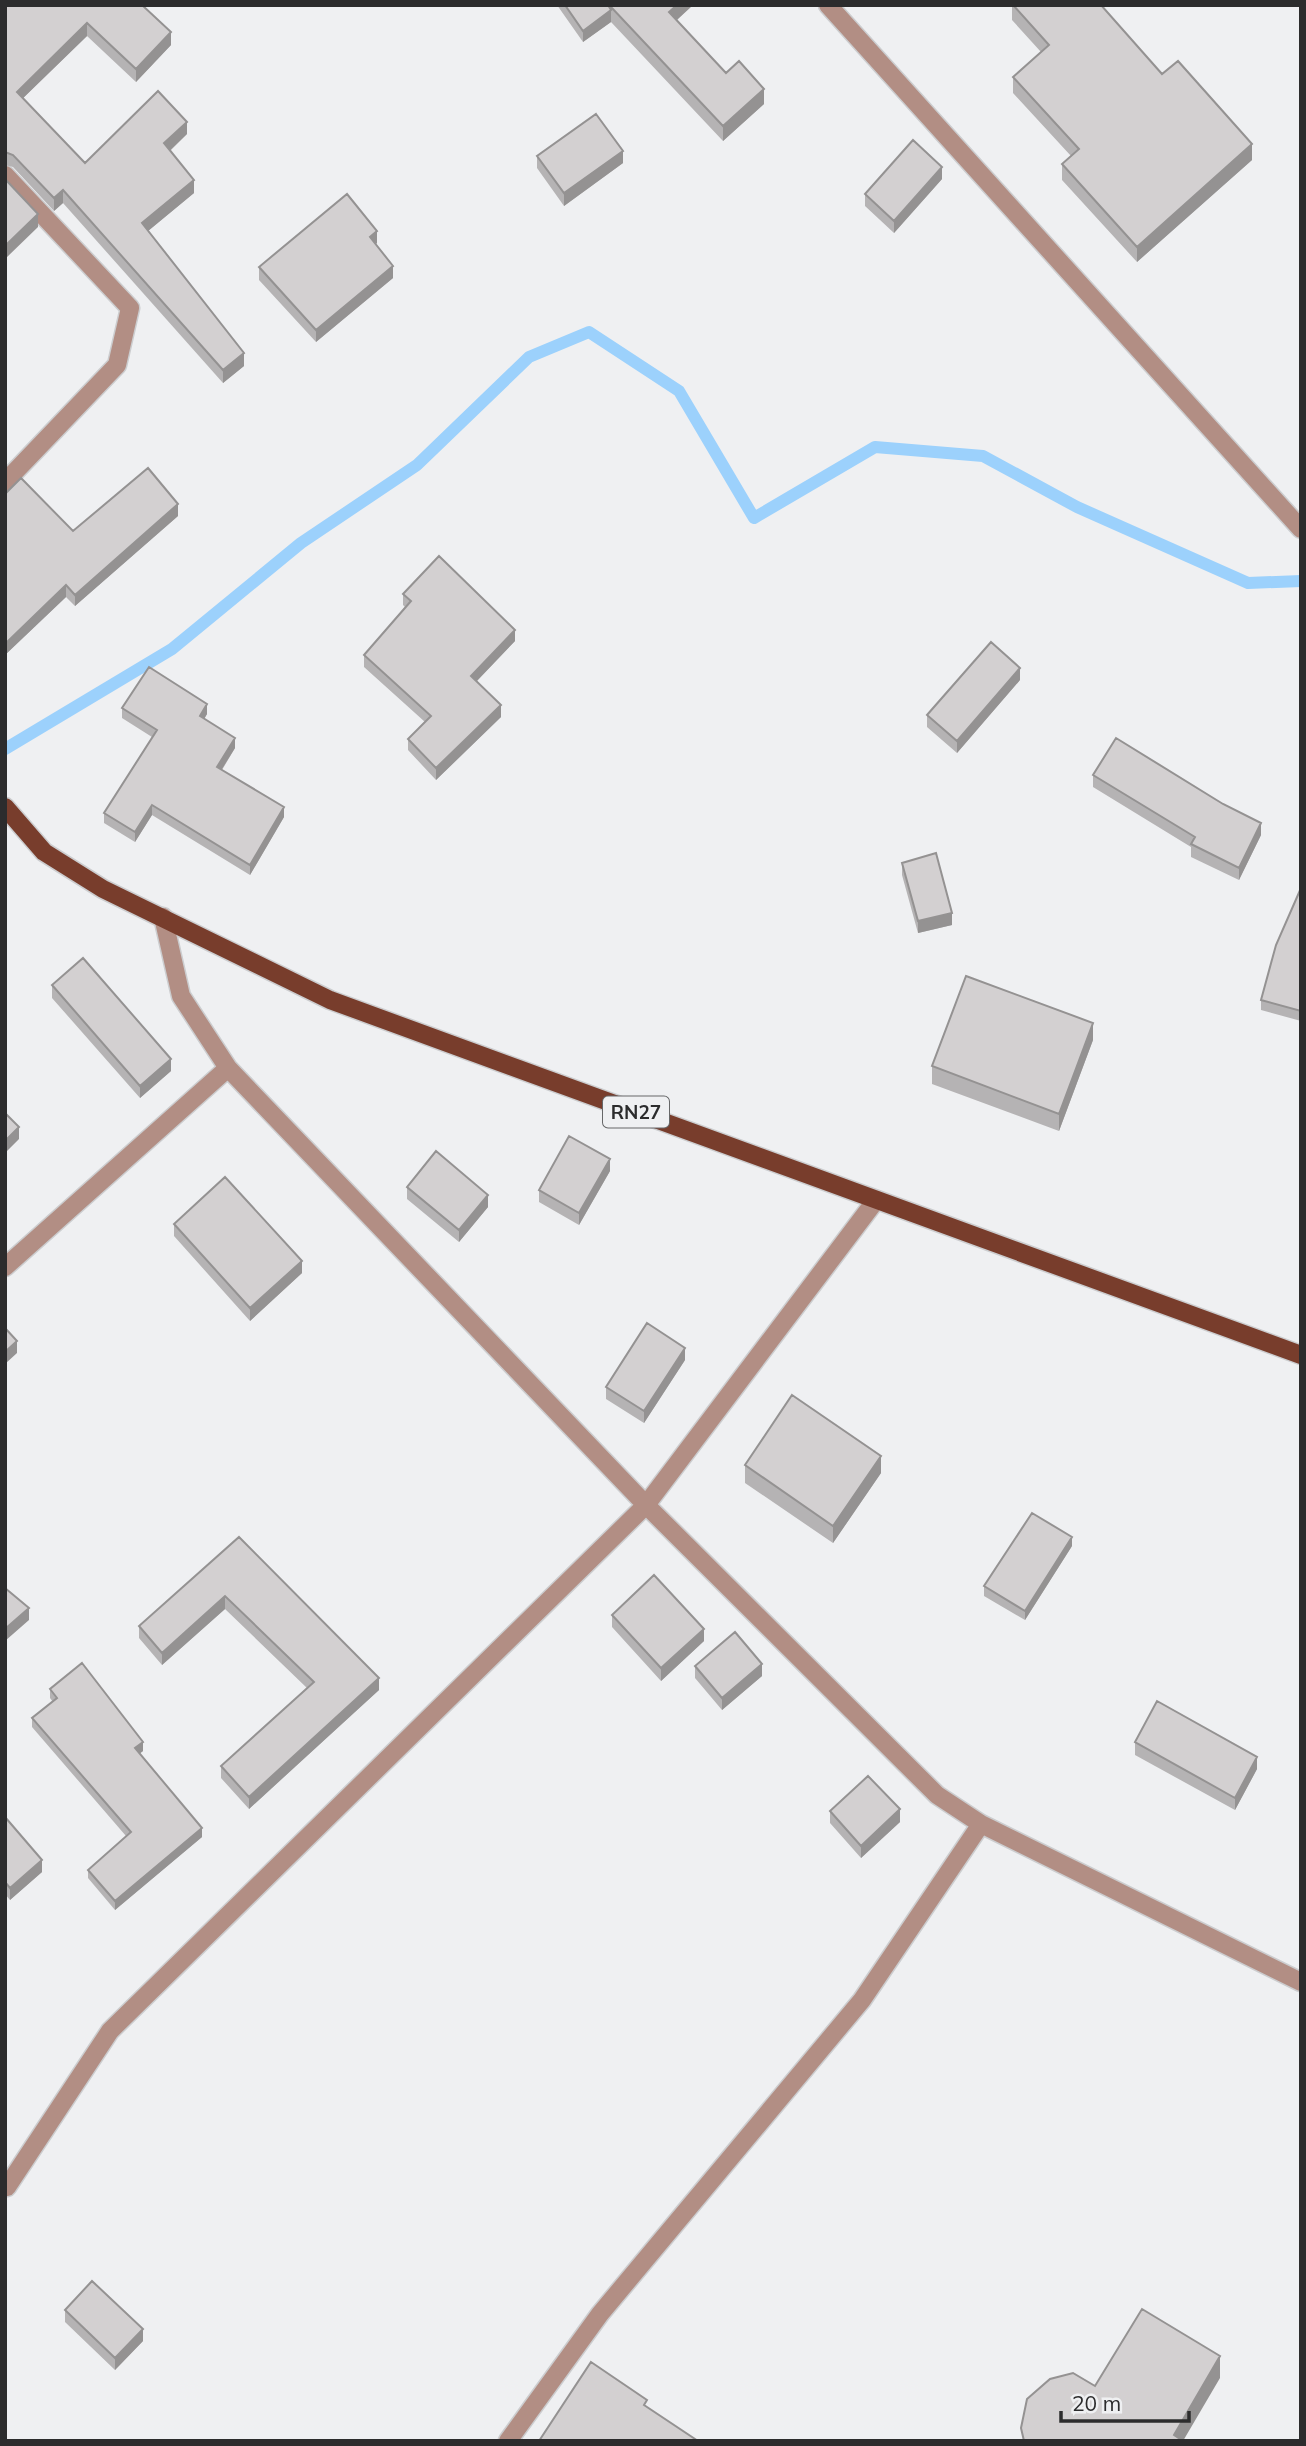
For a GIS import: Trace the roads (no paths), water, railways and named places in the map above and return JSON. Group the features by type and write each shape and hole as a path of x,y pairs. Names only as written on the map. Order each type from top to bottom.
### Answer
{"main road":[{"name":"RN27","path":"5,807 44,852 103,889 330,1000 1301,1354"}],"street":[{"path":"828,5 1301,529"},
{"path":"5,175 130,308 117,365 5,482"},
{"path":"163,918 181,996 228,1068 646,1506 937,1795 981,1824 1301,1982"},
{"path":"5,1267 228,1068"},
{"path":"7,2187 110,2031 646,1506 876,1199"},
{"path":"508,2441 600,2314 862,2000 981,1824"}],"waterway":[{"path":"5,749 172,649 301,543 417,465 529,357 589,332 679,391 754,518 875,447 983,456 1077,507 1248,583 1301,581"}]}
